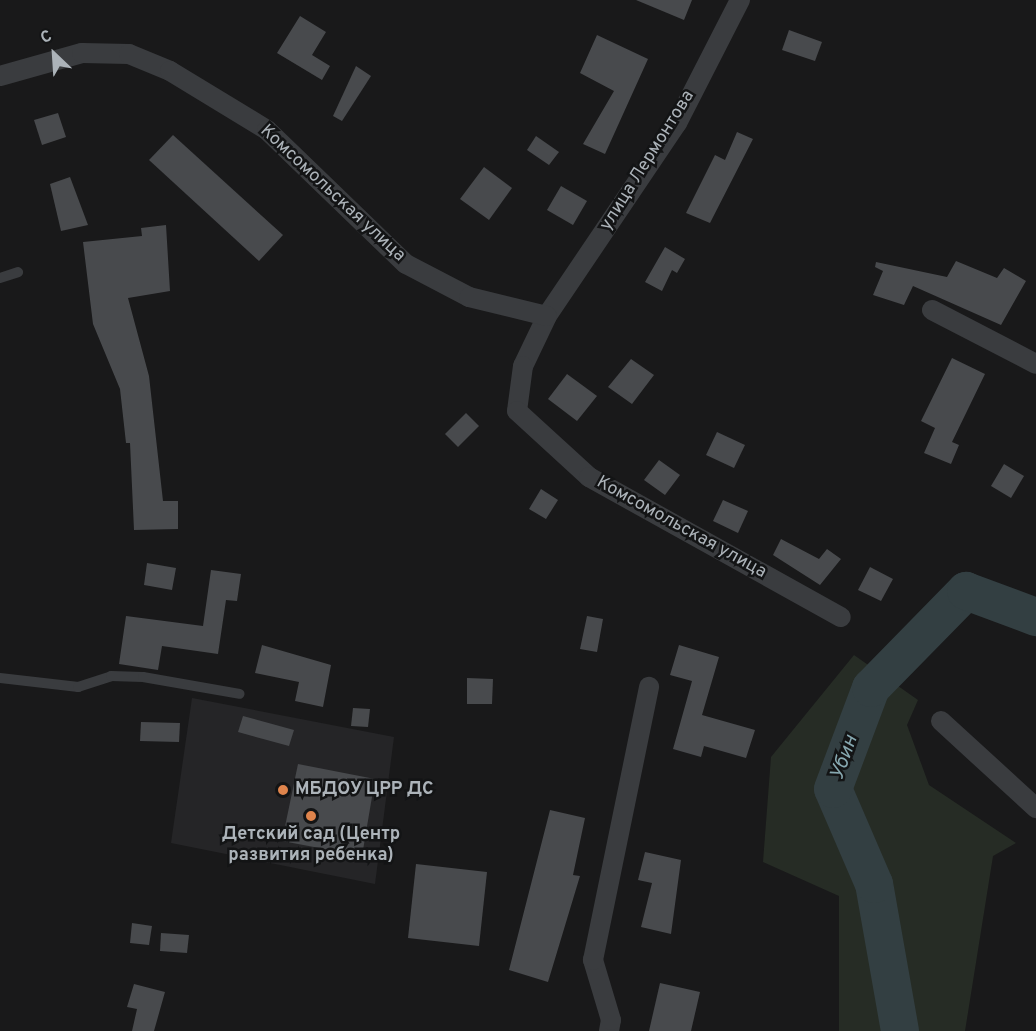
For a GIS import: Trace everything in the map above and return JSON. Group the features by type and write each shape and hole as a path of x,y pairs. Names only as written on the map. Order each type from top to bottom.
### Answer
{"street":[{"name":"улица Лермонтова","path":"547,316 677,123 740,0"},
{"name":"Комсомольская улица","path":"0,76 82,53 129,54 170,71 267,130 406,264 469,297 547,316 523,366 517,411 589,477 841,617"},
{"path":"932,310 1036,364"},
{"path":"609,1031 611,1020 593,960 649,687"},
{"path":"941,721 1036,808"}],"lane":[{"path":"0,278 18,272"},
{"path":"0,678 78,687 111,676 143,677 240,694"}],"shaded area":[{"path":"854,655 918,700 907,725 929,785 1016,843 993,856 965,1031 839,1031 839,896 763,862 771,757"},
{"name":"МБДОУ ЦРР ДС","path":"192,698 394,737 375,884 171,843"}],"building":[{"path":"636,0 692,0 684,20"},
{"path":"300,16 326,32 312,55 330,66 322,80 277,53"},
{"path":"789,30 822,42 815,61 782,50"},
{"path":"597,35 648,59 605,154 583,144 614,91 580,73"},
{"path":"356,66 371,76 342,121 333,116"},
{"path":"58,113 66,137 42,145 34,120"},
{"path":"737,132 753,139 710,223 686,213 715,155 725,160"},
{"path":"173,135 283,235 259,261 149,160"},
{"path":"536,136 559,152 549,165 527,150"},
{"path":"484,167 512,188 489,220 460,199"},
{"path":"70,177 88,225 61,231 50,184"},
{"path":"561,186 587,201 573,225 547,210"},
{"path":"166,225 170,291 128,298 149,376 163,501 178,501 178,529 134,530 130,443 126,443 120,389 93,324 83,242 142,236 141,228"},
{"path":"665,247 685,259 677,273 672,270 662,291 645,282"},
{"path":"956,261 997,278 1004,268 1026,281 1001,325 913,286 904,305 873,295 883,271 875,267 876,262 947,277"},
{"path":"952,358 985,374 952,442 959,445 951,464 924,453 935,428 921,421"},
{"path":"631,359 654,375 632,404 608,387"},
{"path":"567,374 597,396 577,421 548,399"},
{"path":"466,413 479,426 458,447 445,434"},
{"path":"717,432 745,445 734,468 706,455"},
{"path":"659,460 680,475 665,495 644,480"},
{"path":"1004,464 1024,476 1011,498 991,486"},
{"path":"541,489 558,500 546,519 529,509"},
{"path":"723,500 748,511 738,533 713,521"},
{"path":"781,539 819,559 827,549 841,559 820,585 773,555"},
{"path":"147,563 176,568 172,590 144,585"},
{"path":"870,567 893,579 881,601 858,590"},
{"path":"211,570 241,574 237,601 226,600 218,654 162,646 158,670 119,664 126,616 203,626"},
{"path":"587,616 603,619 597,652 580,649"},
{"path":"262,645 331,665 323,707 295,701 299,682 255,673"},
{"path":"679,645 719,657 702,715 755,730 746,758 704,746 701,757 673,749 692,681 670,675"},
{"path":"467,678 493,679 492,704 467,704"},
{"path":"353,708 370,709 368,727 351,726"},
{"path":"243,716 294,730 289,746 238,732"},
{"path":"141,722 180,723 179,742 140,741"},
{"name":"Детский сад (Центр развития ребенка)","path":"298,764 375,779 362,856 282,841"},
{"path":"550,810 585,818 573,875 580,876 548,982 509,970"},
{"path":"645,852 681,860 671,934 641,927 652,883 638,880"},
{"path":"416,864 487,872 479,946 408,938"},
{"path":"132,923 152,926 149,945 130,943"},
{"path":"161,933 189,935 187,953 160,951"},
{"path":"660,983 700,992 691,1031 649,1031"},
{"path":"134,984 165,992 154,1031 132,1031 137,1009 127,1007"}],"waterway":[{"name":"Убин","path":"900,1031 874,884 833,789 871,688 966,591 1036,617"}],"place":[{"name":"МБДОУ ЦРР ДС","path":"283,790"},
{"name":"Детский сад (Центр развития ребенка)","path":"311,816"}]}
